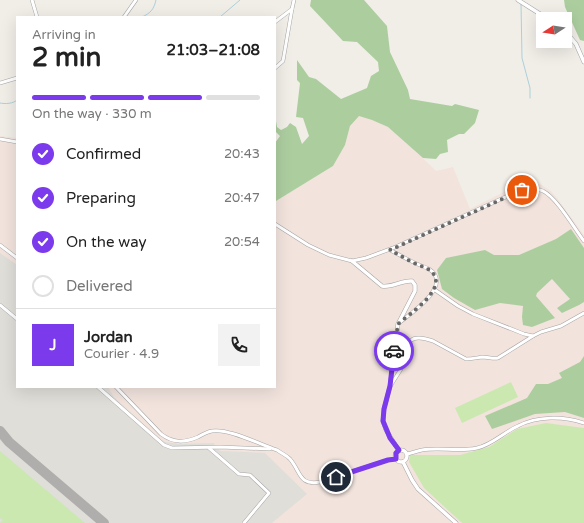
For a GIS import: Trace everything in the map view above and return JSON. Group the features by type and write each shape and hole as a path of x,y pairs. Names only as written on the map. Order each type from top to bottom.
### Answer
{"street":[{"path":"32,0 37,16"},
{"path":"125,16 136,0"},
{"path":"276,67 284,61 294,0"},
{"path":"518,0 537,12"},
{"path":"276,21 292,10"},
{"path":"572,39 576,44 584,62"},
{"path":"0,83 16,78"},
{"path":"0,139 16,142"},
{"path":"352,261 390,250 515,192 526,189 544,191 555,202 584,241"},
{"path":"276,225 308,245 329,255 352,261 382,286 388,287 407,280 412,281 415,285 415,291 398,324 390,386 384,409 383,421 390,438 399,450 403,450 407,454"},
{"path":"0,245 16,257"},
{"path":"390,250 432,272 435,277 435,290 420,306 398,324"},
{"path":"435,290 458,306 473,314 507,329 533,336"},
{"path":"0,305 16,318"},
{"path":"390,386 401,368 408,342 412,340 422,339 433,341 466,359 483,357 495,359 533,336 561,326 584,313"},
{"path":"99,388 164,445 172,448 272,448"},
{"path":"117,388 161,434 168,439 176,442 184,442 208,432 219,430 272,448 289,458 303,480 307,483 312,484 388,460 396,459 399,462 403,462 418,489 456,523"},
{"path":"407,454 422,450 464,450 480,448 517,426 541,419 566,418 584,423"},
{"path":"209,448 239,474 250,475 269,493 244,523"},
{"path":"396,459 396,453 399,450"},
{"path":"403,462 406,460 407,454"}],"shaded area":[{"path":"359,115 372,120 388,127 403,139 436,171 453,167 470,209 518,185 540,184 551,191 584,235 584,523 0,523 0,136 16,138 16,388 276,388 276,201 333,166 345,145 350,126"},
{"path":"0,253 16,264 16,388 109,388 114,397 158,438 165,442 179,444 214,443 216,449 221,451 265,453 307,494 272,523 0,523"}],"green space":[{"path":"311,0 364,0 387,26 390,52 408,90 410,99 452,106 455,104 479,110 475,123 464,134 459,134 447,140 448,152 440,154 436,159 423,158 388,127 359,116 350,126 345,145 333,166 276,201 276,142 280,136 276,132 276,121 277,127 281,130 287,127 290,123 296,127 302,144 309,136 303,118 296,117 300,83 297,80 297,60 309,77 316,79 341,99 367,88 371,76 379,71 378,62 357,42 343,41 310,6"},
{"path":"564,0 584,0 584,41 580,40 572,22 572,12 567,12"},
{"path":"571,229 584,248 584,302 562,313 557,308 570,299 552,279 537,293 536,296 555,318 532,327 523,325 523,306 500,303 475,310 442,289 437,270 446,258 485,250 494,255 519,255 556,239"},
{"path":"584,356 584,418 565,412 535,414 492,429 485,416 527,398 536,384 548,384 562,378 559,373 580,362"},
{"path":"511,382 518,397 462,423 455,408"},
{"path":"546,423 584,428 584,523 462,523 424,488 409,462 410,455 460,455 489,447 517,429"},
{"path":"0,451 85,523 0,523 3,520 0,518"}],"waterway":[{"path":"144,16 152,10 156,0"},
{"path":"221,16 240,0"},
{"path":"521,3 522,58 530,88 530,98"},
{"path":"0,103 7,104 16,100"}],"taxiway":[{"path":"0,431 9,442 104,523"}],"way so far":[{"path":"394,351 398,324 420,306 436,287 435,277 432,272 390,250 431,230 522,190"}],"route":[{"path":"336,477 388,460 396,459 395,455 399,450 390,438 383,421 384,409 390,386 394,351"}]}
